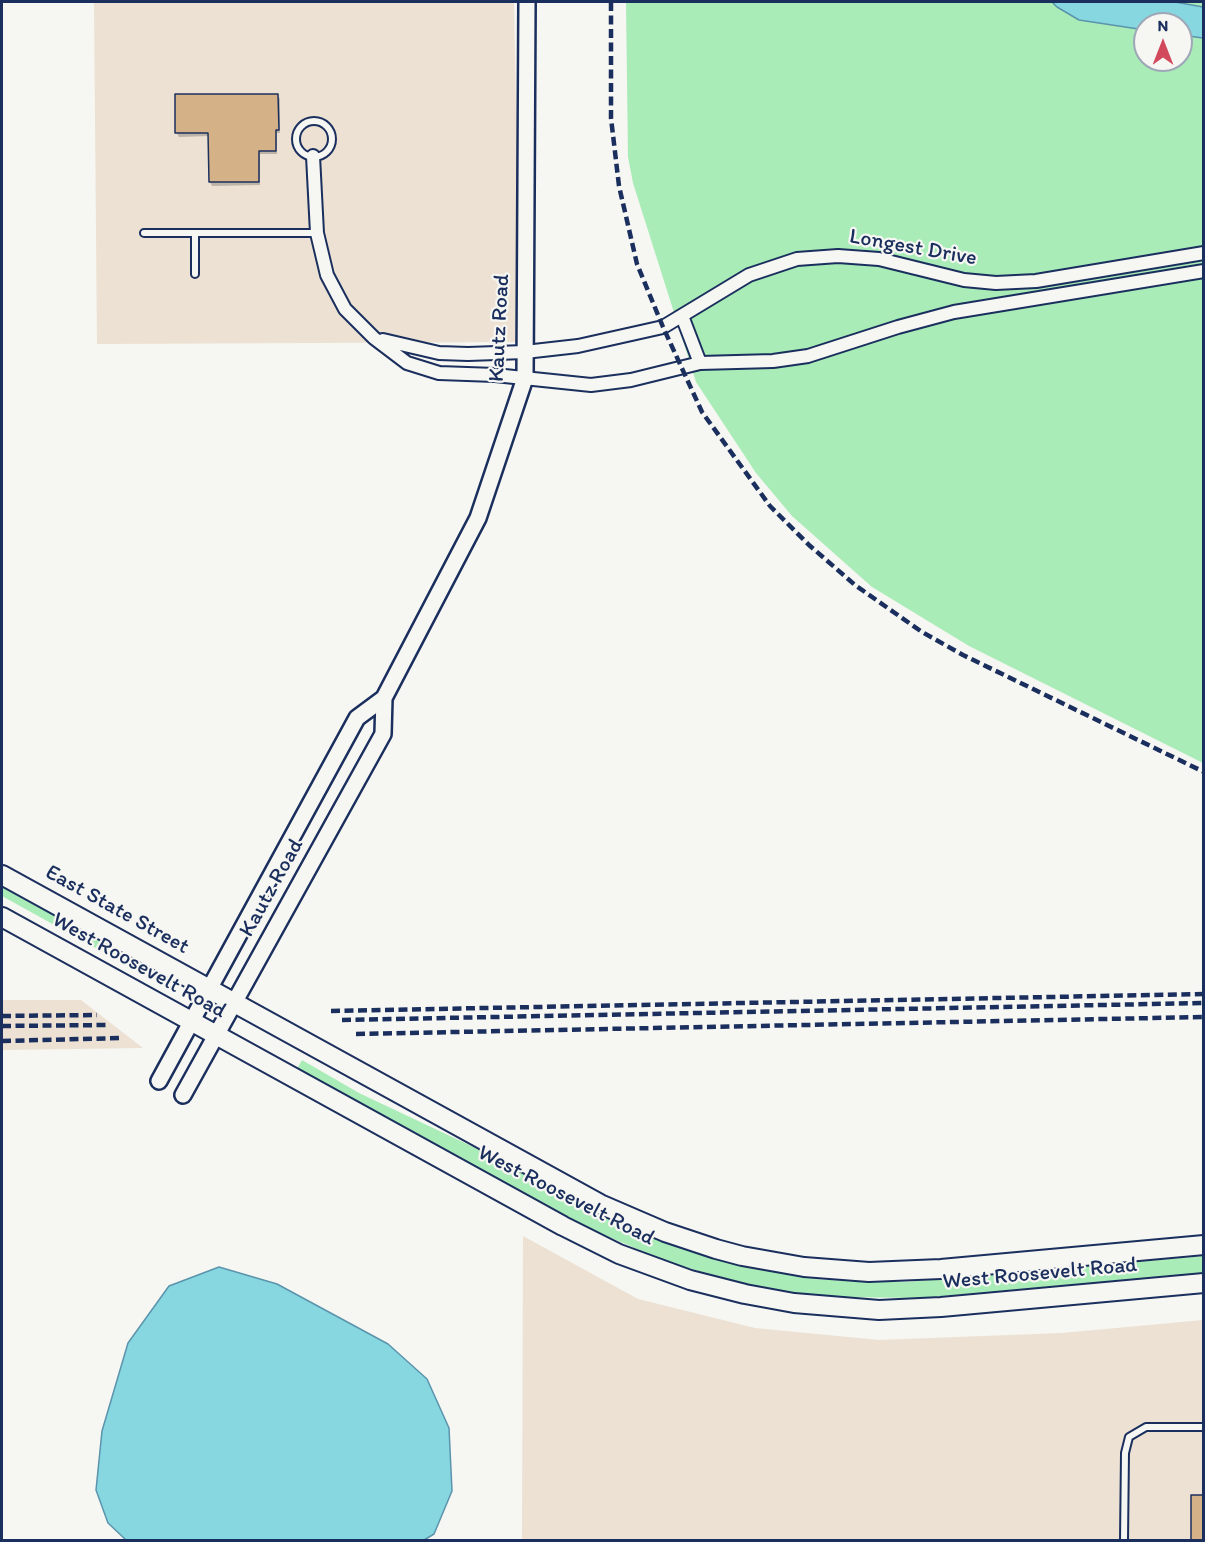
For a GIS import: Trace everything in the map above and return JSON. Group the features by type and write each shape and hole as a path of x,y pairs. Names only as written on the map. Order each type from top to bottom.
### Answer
{"main road":[{"name":"East State Street","path":"2,875 208,988"},
{"name":"West Roosevelt Road","path":"2,917 590,1240 653,1267 714,1287 794,1303 850,1309 888,1310 1203,1283"},
{"name":"West Roosevelt Road","path":"208,988 600,1204 665,1232 742,1256 831,1270 909,1271 1203,1245"}],"street":[{"name":"Kautz Road","path":"183,1095 383,734 384,698 478,518 525,378 527,2"},
{"path":"314,156 317,233 327,275 345,309 374,338 407,363 439,373 591,385 631,380 700,363 773,361 808,356 954,312 1203,271"},
{"name":"Longest Drive","path":"374,338 439,353 525,352 578,346 663,327 749,275 797,259 838,256 879,259 964,280 996,283 1036,281 1203,252"},
{"path":"682,316 700,363"},
{"name":"Kautz Road","path":"159,1081 357,717 384,698"}],"lane":[{"path":"314,121 327,126 332,139 326,151 314,156 303,153 296,138 300,128 314,121"},
{"path":"144,234 317,233"},
{"path":"195,234 195,274"},
{"path":"1124,1540 1125,1453 1130,1437 1146,1427 1203,1427"}],"shaded area":[{"path":"94,2 514,2 520,342 97,344"},
{"path":"2,1000 81,1000 143,1048 2,1050"},
{"path":"523,1236 638,1299 755,1328 879,1340 1062,1333 1203,1320 1203,1540 522,1540"}],"green space":[{"path":"626,2 1203,2 1203,763 969,646 872,587 792,516 756,473 696,382 633,183 628,157"},
{"path":"2,886 135,959 130,967 2,896"},
{"path":"302,1060 359,1093 484,1152 614,1222 668,1244 745,1267 815,1279 906,1282 1203,1256 1203,1273 922,1298 838,1297 753,1286 667,1262 591,1229 297,1069"}],"water":[{"path":"1052,2 1175,2 1203,7 1203,38 1193,37 1193,12 1133,12 1133,28 1079,20"},
{"path":"219,1267 277,1284 388,1344 427,1379 449,1428 452,1491 434,1534 424,1540 126,1540 108,1523 96,1490 102,1431 128,1343 169,1286"}],"building":[{"path":"175,94 278,94 279,130 276,130 276,151 259,151 259,182 209,182 208,133 175,133"},
{"path":"1191,1495 1204,1495 1204,1540 1191,1540"}],"railway":[{"path":"611,2 611,118 619,186 637,264 702,412 770,506 809,545 855,585 922,632 963,655 1204,772"},
{"path":"331,1011 1204,994"},
{"path":"342,1020 1204,1003"},
{"path":"2,1016 97,1015"},
{"path":"356,1034 1204,1017"},
{"path":"2,1026 108,1025"},
{"path":"2,1041 122,1038"}]}
